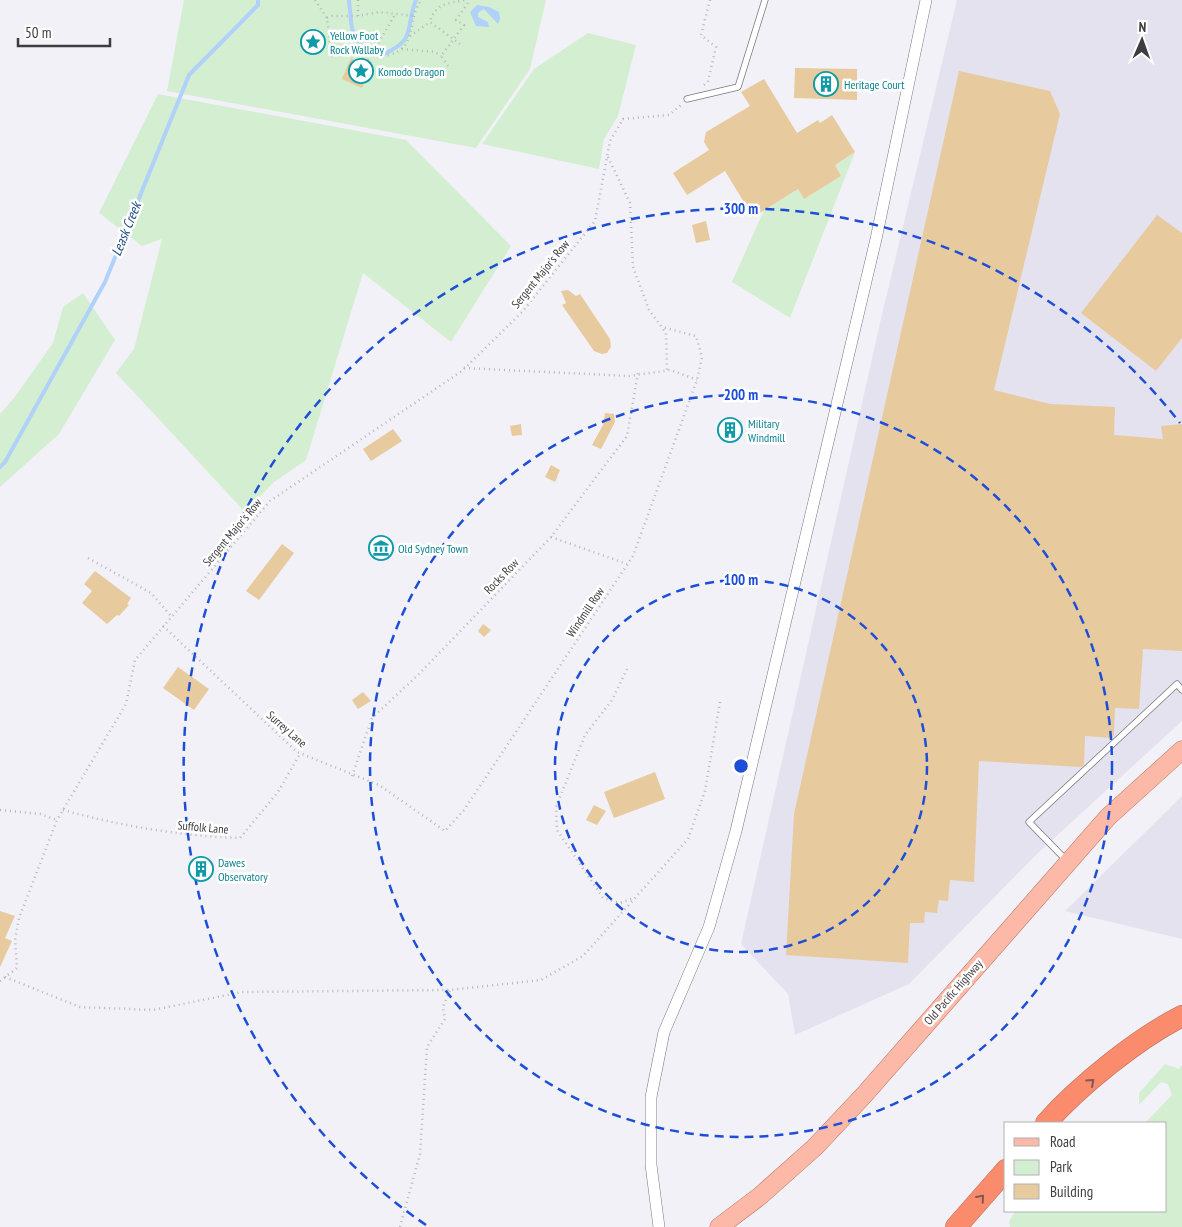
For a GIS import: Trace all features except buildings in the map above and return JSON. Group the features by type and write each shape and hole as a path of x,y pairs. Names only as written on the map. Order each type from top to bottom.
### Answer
{"highway":[{"path":"1047,1122 1106,1068 1146,1038 1182,1016"},
{"path":"956,1227 1004,1172"}],"main road":[{"name":"Old Pacific Highway","path":"719,1227 760,1196 822,1140 864,1095 1108,816 1182,750"}],"street":[{"path":"659,1227 651,1165 651,1097 664,1032 709,927 736,831 876,239 926,0"}],"lane":[{"path":"687,99 738,87 765,0"},
{"path":"1067,862 1030,822 1177,684 1182,690"}],"path":[{"path":"315,0 327,18 332,61"},
{"path":"358,0 358,16"},
{"path":"402,49 409,36 422,0"},
{"path":"409,36 430,22 431,16 441,5 466,0"},
{"path":"442,56 464,25 456,20 470,0"},
{"path":"687,99 708,81 716,47 701,34 710,0"},
{"path":"327,18 332,16 358,16 378,12 415,16"},
{"path":"368,60 373,55 375,48 396,13"},
{"path":"430,22 460,44"},
{"path":"373,55 379,57 402,49 435,52 442,56 448,66"},
{"name":"Sergent Major's Row","path":"0,981 18,968 15,940 18,918 57,820 126,704 135,660 270,501 464,368 523,311 595,221 610,141 623,119 669,115 687,99"},
{"path":"608,155 630,203 633,267 649,310 666,333 667,371"},
{"name":"Windmill Row","path":"445,831 464,810 633,556 697,380 702,357 696,336 662,327"},
{"path":"464,368 629,376 638,373 667,371 697,380"},
{"name":"Rocks Row","path":"352,776 372,718 419,674 551,536 628,436 638,373"},
{"path":"551,536 627,564"},
{"path":"88,558 151,593 172,616"},
{"name":"Surrey Lane","path":"163,626 301,754 352,776 379,785 445,831"},
{"path":"627,669 612,700 585,735 556,806 556,814 557,830 603,898 620,903 635,898"},
{"path":"5,977 80,1007 152,1010 242,992 450,990 541,980 583,956 688,839 705,790 720,702"},
{"name":"Suffolk Lane","path":"63,810 101,820 194,837 240,838 278,792 301,754"},
{"path":"0,810 40,814 57,820"},
{"path":"400,1227 420,1154 427,1047 445,1019 443,1007 450,990"}],"shaded area":[{"path":"957,0 1182,0 1182,721 1038,853 909,984 795,1035 788,994 741,944 880,323"},
{"path":"1182,796 1182,939 1065,911"}],"green space":[{"path":"184,0 546,0 530,69 476,148 167,91"},
{"path":"588,33 636,45 618,116 604,139 599,169 482,144 534,69"},
{"path":"158,94 406,140 511,246 451,342 363,273 306,460 274,482 245,512 116,373 134,349 162,239 142,246 99,213"},
{"path":"855,152 790,318 732,282 764,210 798,189 804,199 841,176 835,165"},
{"path":"83,293 115,340 59,434 0,487 0,414 14,398 53,343 63,307"},
{"path":"1165,1064 1179,1069 1182,1065 1182,1227 1010,1227 1009,1222 1014,1212 1167,1212 1167,1122 1146,1122 1172,1095 1168,1084 1161,1082 1139,1105 1139,1093"}],"water":[{"path":"477,5 489,7 499,12 500,19 498,24 484,9 478,13 478,17 488,22 489,27 476,26 470,12"}],"waterway":[{"name":"Leask Creek","path":"0,467 5,462 105,282 189,75 258,5 258,0"},
{"path":"349,1 354,36 363,47 382,55 401,44 405,38 416,0"}],"place":[{"name":"Yellow Foot Rock Wallaby","path":"313,42"},
{"name":"Komodo Dragon","path":"361,71"},
{"name":"Heritage Court","path":"826,84"},
{"name":"Military Windmill","path":"730,430"},
{"name":"Old Sydney Town","path":"381,548"},
{"name":"Dawes Observatory","path":"201,869"}]}
